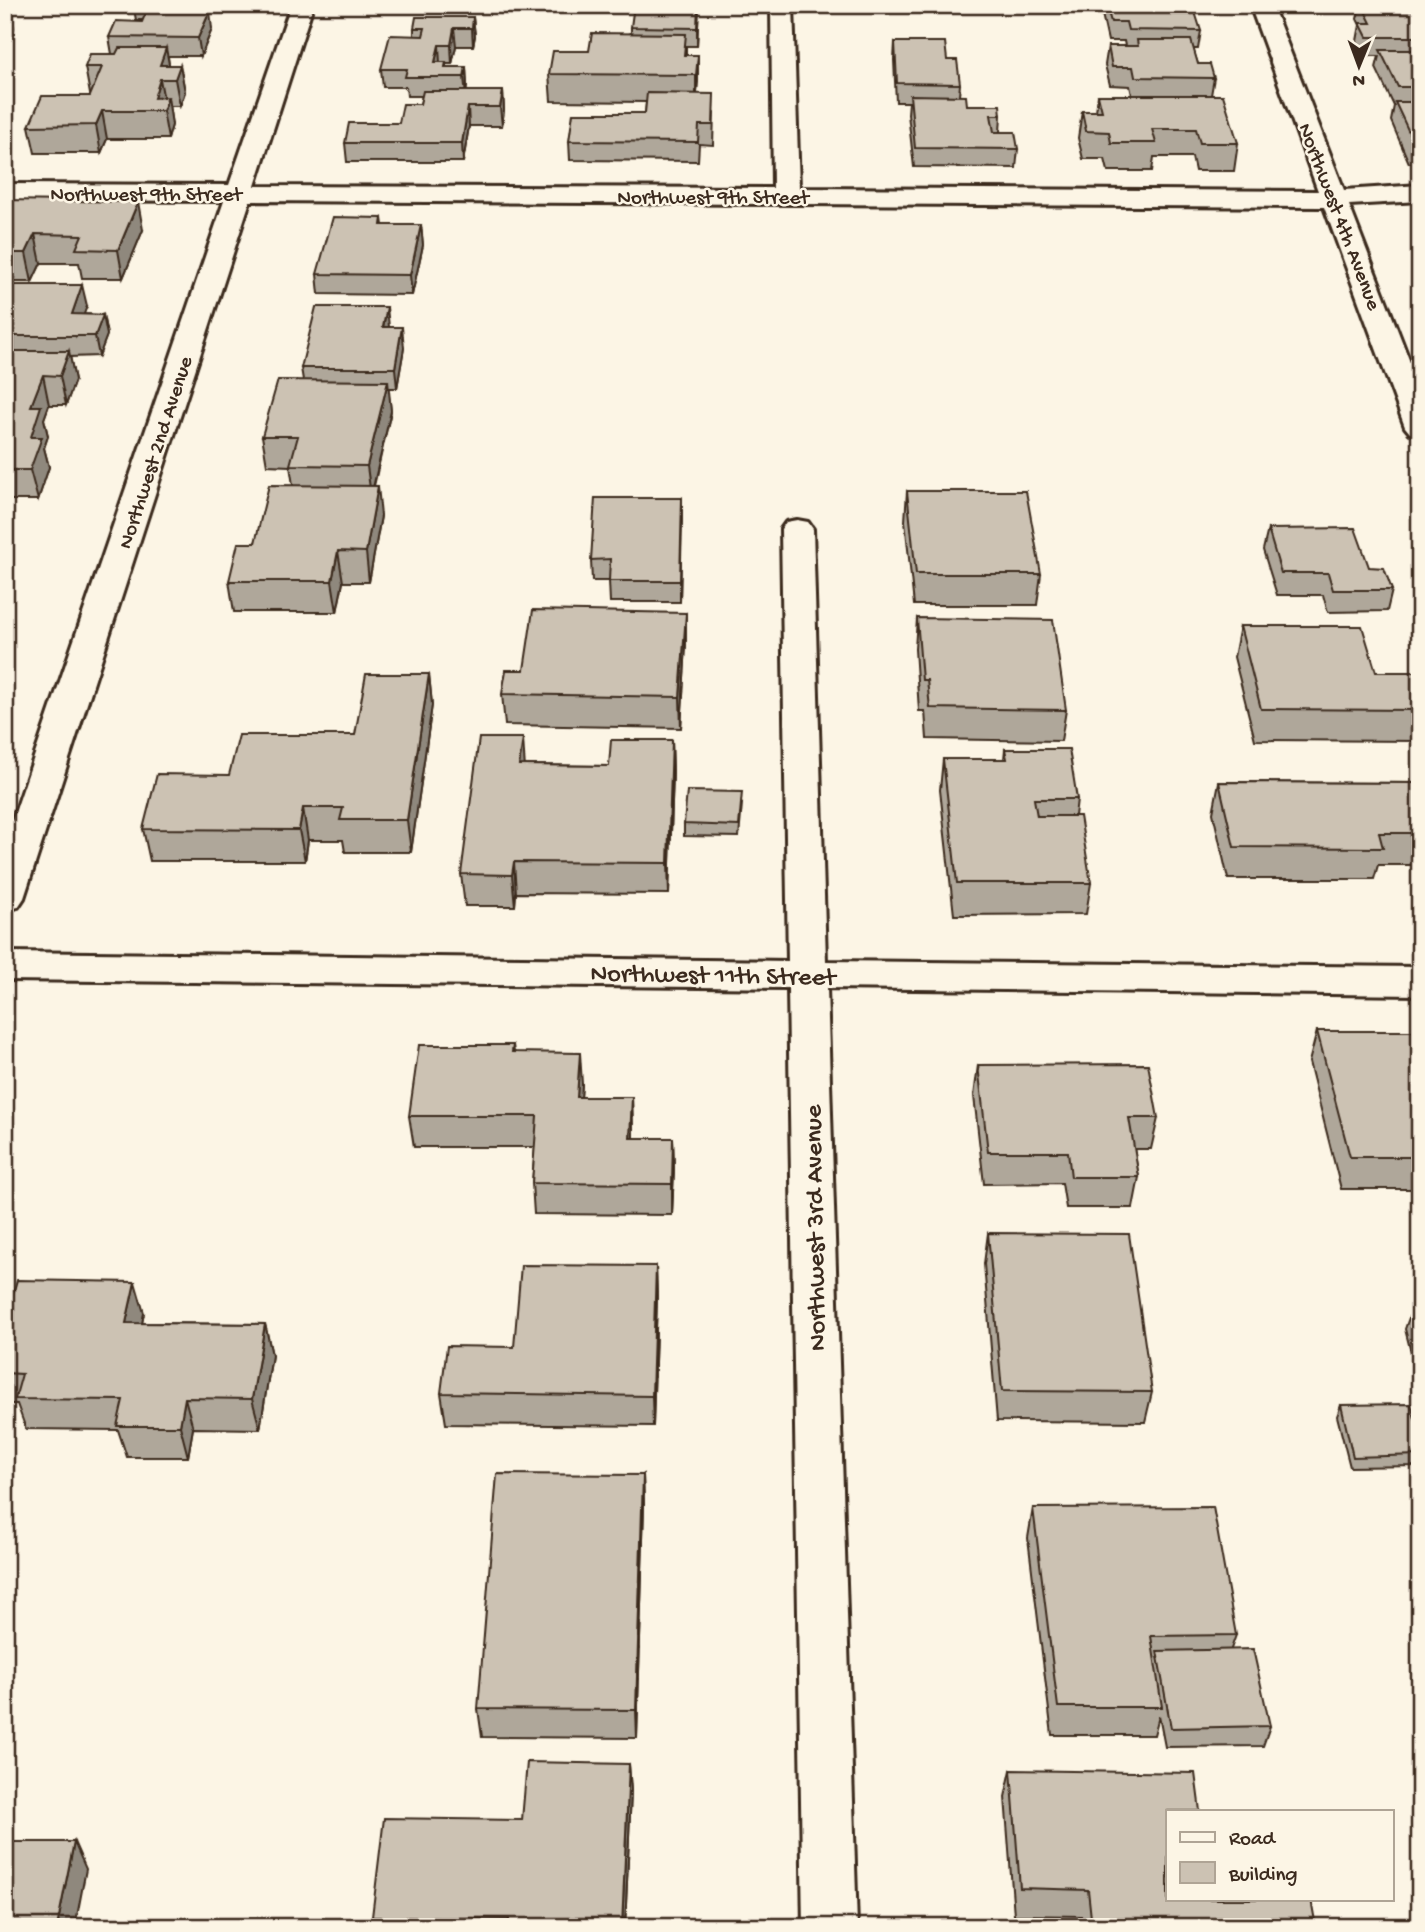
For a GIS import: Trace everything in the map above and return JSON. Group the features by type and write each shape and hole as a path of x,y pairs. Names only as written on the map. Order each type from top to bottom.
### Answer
{"street":[{"name":"Northwest 2nd Avenue","path":"5,898 302,5"},
{"path":"782,5 786,196"},
{"name":"Northwest 4th Avenue","path":"1261,5 1420,427"},
{"name":"Northwest 9th Street","path":"5,192 1335,199 1388,192 1420,193"},
{"name":"Northwest 3rd Avenue","path":"797,529 830,1927"},
{"name":"Northwest 11th Street","path":"5,966 1420,981"}],"building":[{"path":"634,5 698,5 697,28 631,27"},
{"path":"1106,5 1183,5 1185,12 1195,12 1201,31 1128,30 1126,22 1111,22"},
{"path":"1362,5 1420,5 1420,15 1416,15 1420,23 1420,37 1367,37 1360,23 1371,23"},
{"path":"147,10 210,11 198,38 109,37 116,21 142,22"},
{"path":"416,17 473,17 472,28 454,28 451,45 439,45 435,62 446,62 445,67 466,67 464,77 405,77 407,69 381,69 390,35 423,36 425,28 414,28"},
{"path":"592,33 686,34 684,55 698,55 696,75 549,74 553,51 589,51"},
{"path":"1137,40 1191,40 1198,64 1210,64 1214,78 1135,77 1133,67 1112,67 1108,46 1138,46"},
{"path":"895,42 945,42 947,60 957,60 960,84 897,83"},
{"path":"119,48 166,48 160,65 180,65 175,79 160,79 154,98 168,97 163,111 102,111 96,125 29,126 42,96 90,96 102,67 85,67 90,54 116,54"},
{"path":"1380,50 1420,50 1420,87 1398,87"},
{"path":"423,91 503,91 500,107 468,107 462,143 345,143 349,123 399,123 403,104 420,104"},
{"path":"647,93 714,94 713,125 699,125 698,142 569,141 573,113 645,113"},
{"path":"910,95 966,96 967,105 1000,105 1001,115 991,115 994,132 1015,132 1018,149 915,148"},
{"path":"1098,95 1223,95 1238,143 1200,143 1196,129 1152,129 1156,143 1111,143 1109,132 1086,131 1082,111 1102,111"},
{"path":"1395,102 1420,102 1420,143 1414,143"},
{"path":"5,200 138,202 118,250 76,249 82,235 35,234 26,253 5,253"},
{"path":"333,217 382,218 381,225 421,225 410,275 317,274"},
{"path":"5,285 82,285 72,314 103,315 95,336 5,336"},
{"path":"316,307 387,307 383,327 402,327 395,368 301,368"},
{"path":"5,351 69,351 60,376 43,375 31,406 41,406 31,437 42,437 30,470 5,470"},
{"path":"278,380 388,381 367,466 290,465 298,436 262,436"},
{"path":"269,485 378,486 366,552 338,551 332,581 229,581 238,543 255,543"},
{"path":"907,491 1026,491 1041,574 916,574"},
{"path":"595,498 682,498 680,581 609,581 610,559 591,560"},
{"path":"1355,528 1369,567 1384,568 1392,590 1333,590 1328,573 1281,573 1268,529"},
{"path":"533,610 686,613 680,697 502,694 506,670 524,670"},
{"path":"917,618 1053,620 1066,710 930,708 927,680 922,680"},
{"path":"1240,626 1362,626 1376,672 1420,672 1420,710 1261,709"},
{"path":"366,674 429,674 407,820 340,820 343,808 303,808 299,830 143,829 157,774 229,775 239,735 355,735"},
{"path":"479,738 523,738 519,765 609,766 611,740 672,740 668,863 514,862 512,875 461,874"},
{"path":"1005,749 1069,749 1077,799 1034,799 1037,816 1080,816 1091,883 957,883 943,759 1007,759"},
{"path":"1219,782 1420,783 1420,833 1379,833 1383,848 1234,847"},
{"path":"687,791 742,792 739,826 684,824"},
{"path":"1317,1031 1420,1031 1420,1157 1350,1157"},
{"path":"419,1045 513,1045 512,1052 580,1053 577,1097 632,1097 630,1138 673,1138 672,1184 532,1183 537,1116 409,1116"},
{"path":"1148,1064 1158,1118 1129,1118 1139,1177 1071,1177 1068,1152 988,1152 978,1065"},
{"path":"988,1233 1129,1234 1152,1392 1002,1391"},
{"path":"521,1265 656,1266 652,1396 441,1393 447,1346 514,1347"},
{"path":"17,1280 135,1282 126,1323 265,1324 252,1399 185,1398 180,1426 117,1426 123,1400 15,1399 22,1374 5,1373 5,1321"},
{"path":"1411,1404 1420,1436 1420,1455 1353,1457 1341,1405"},
{"path":"497,1474 643,1475 636,1710 478,1709"},
{"path":"1213,1507 1236,1635 1151,1636 1162,1707 1058,1707 1033,1508"},
{"path":"1253,1649 1270,1726 1171,1728 1157,1651"},
{"path":"527,1762 629,1764 622,1927 509,1927 509,1919 372,1917 384,1818 522,1820"},
{"path":"1011,1770 1195,1773 1200,1810 1166,1810 1166,1900 1311,1900 1316,1927 1092,1927 1088,1890 1020,1888"},
{"path":"5,1842 74,1842 57,1927 5,1927"}]}
